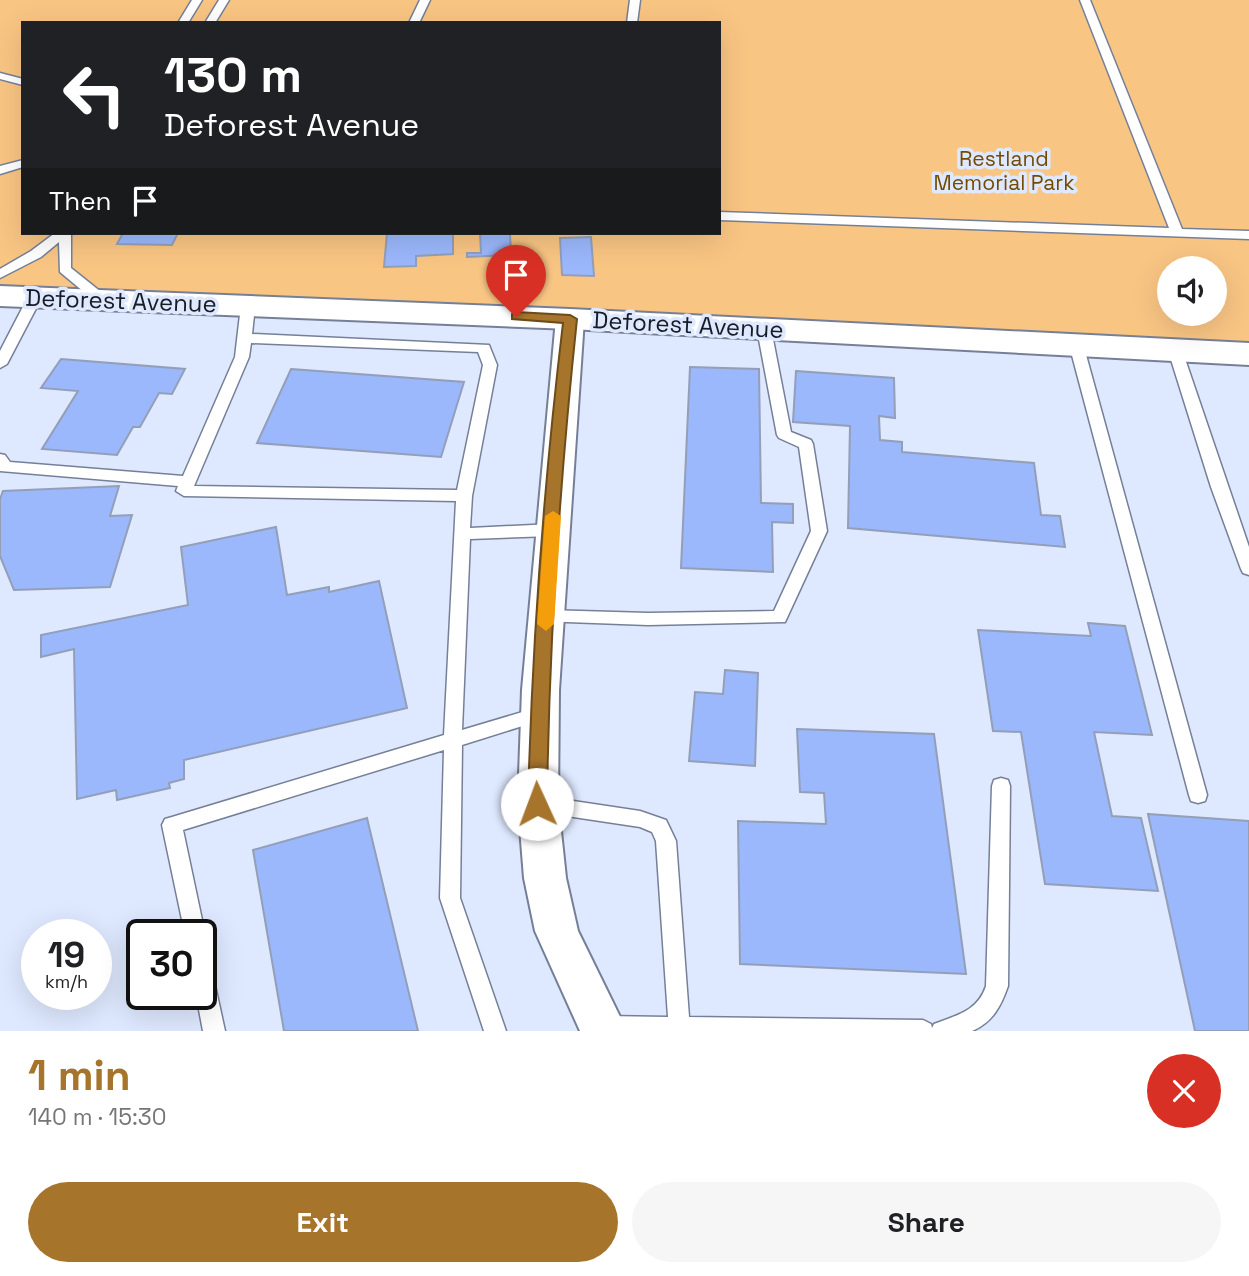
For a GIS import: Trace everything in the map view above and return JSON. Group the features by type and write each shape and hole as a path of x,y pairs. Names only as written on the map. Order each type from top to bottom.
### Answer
{"street":[{"name":"Deforest Avenue","path":"0,296 101,299 246,322 570,319 1249,354"},
{"path":"570,319 539,714 537,804 539,844 552,916 571,969 603,1028"}],"lane":[{"path":"184,21 197,0"},
{"path":"211,21 224,0"},
{"path":"415,21 425,0"},
{"path":"632,21 635,0"},
{"path":"1085,0 1177,232"},
{"path":"0,75 21,81"},
{"path":"0,170 21,164"},
{"path":"721,216 1249,235"},
{"path":"0,274 36,254 61,235"},
{"path":"64,235 65,269 101,299"},
{"path":"0,364 35,297"},
{"path":"464,496 184,491 242,357 246,322 484,348 490,365 464,496 453,743 450,898 495,1031"},
{"path":"546,616 648,619 779,617 819,531 806,444 784,435 764,329"},
{"path":"1076,344 1198,795"},
{"path":"1175,350 1249,569"},
{"path":"0,459 5,467 188,482"},
{"path":"462,534 552,530"},
{"path":"192,919 172,825 453,743 539,714"},
{"path":"942,1031 966,1025 992,1006 997,986 1001,786"},
{"path":"537,804 640,819 659,826 666,841 679,1027"},
{"path":"210,1010 214,1031"},
{"path":"603,1028 923,1031"}],"green space":[{"name":"Restland Memorial Park","path":"0,0 1249,0 1249,354 0,296"}],"building":[{"path":"122,235 177,235 172,245 117,244"},
{"path":"387,235 453,235 453,254 416,256 416,266 384,267"},
{"path":"480,235 510,235 511,255 467,257 467,253 481,253"},
{"path":"591,237 594,276 562,275 560,238"},
{"path":"61,359 185,369 172,394 159,393 140,427 133,427 117,455 42,449 78,391 41,388"},
{"path":"690,367 759,369 761,503 793,504 793,523 772,522 773,572 681,568"},
{"path":"291,369 464,382 441,457 257,443"},
{"path":"796,371 894,378 895,418 879,416 880,440 902,442 902,452 1034,463 1041,515 1060,516 1065,547 848,528 850,426 793,422"},
{"path":"119,486 110,516 132,515 110,587 14,590 0,556 0,499 3,491"},
{"path":"276,527 287,595 329,587 329,592 379,581 407,708 184,760 184,779 169,783 170,788 117,800 116,790 77,799 74,649 41,657 41,635 188,605 181,547"},
{"path":"1088,623 1125,626 1152,735 1094,732 1112,816 1141,818 1158,891 1045,884 1021,732 993,731 978,630 1091,636"},
{"path":"725,670 758,673 755,766 689,761 695,692 723,694"},
{"path":"797,729 934,734 966,974 740,964 738,821 826,824 824,793 800,792"},
{"path":"1148,814 1249,821 1249,1031 1195,1031"},
{"path":"367,818 418,1031 284,1031 253,850"}],"slow traffic":[{"path":"546,624 553,516"}],"route":[{"path":"516,317 570,319 561,399 539,714 537,804"}]}
